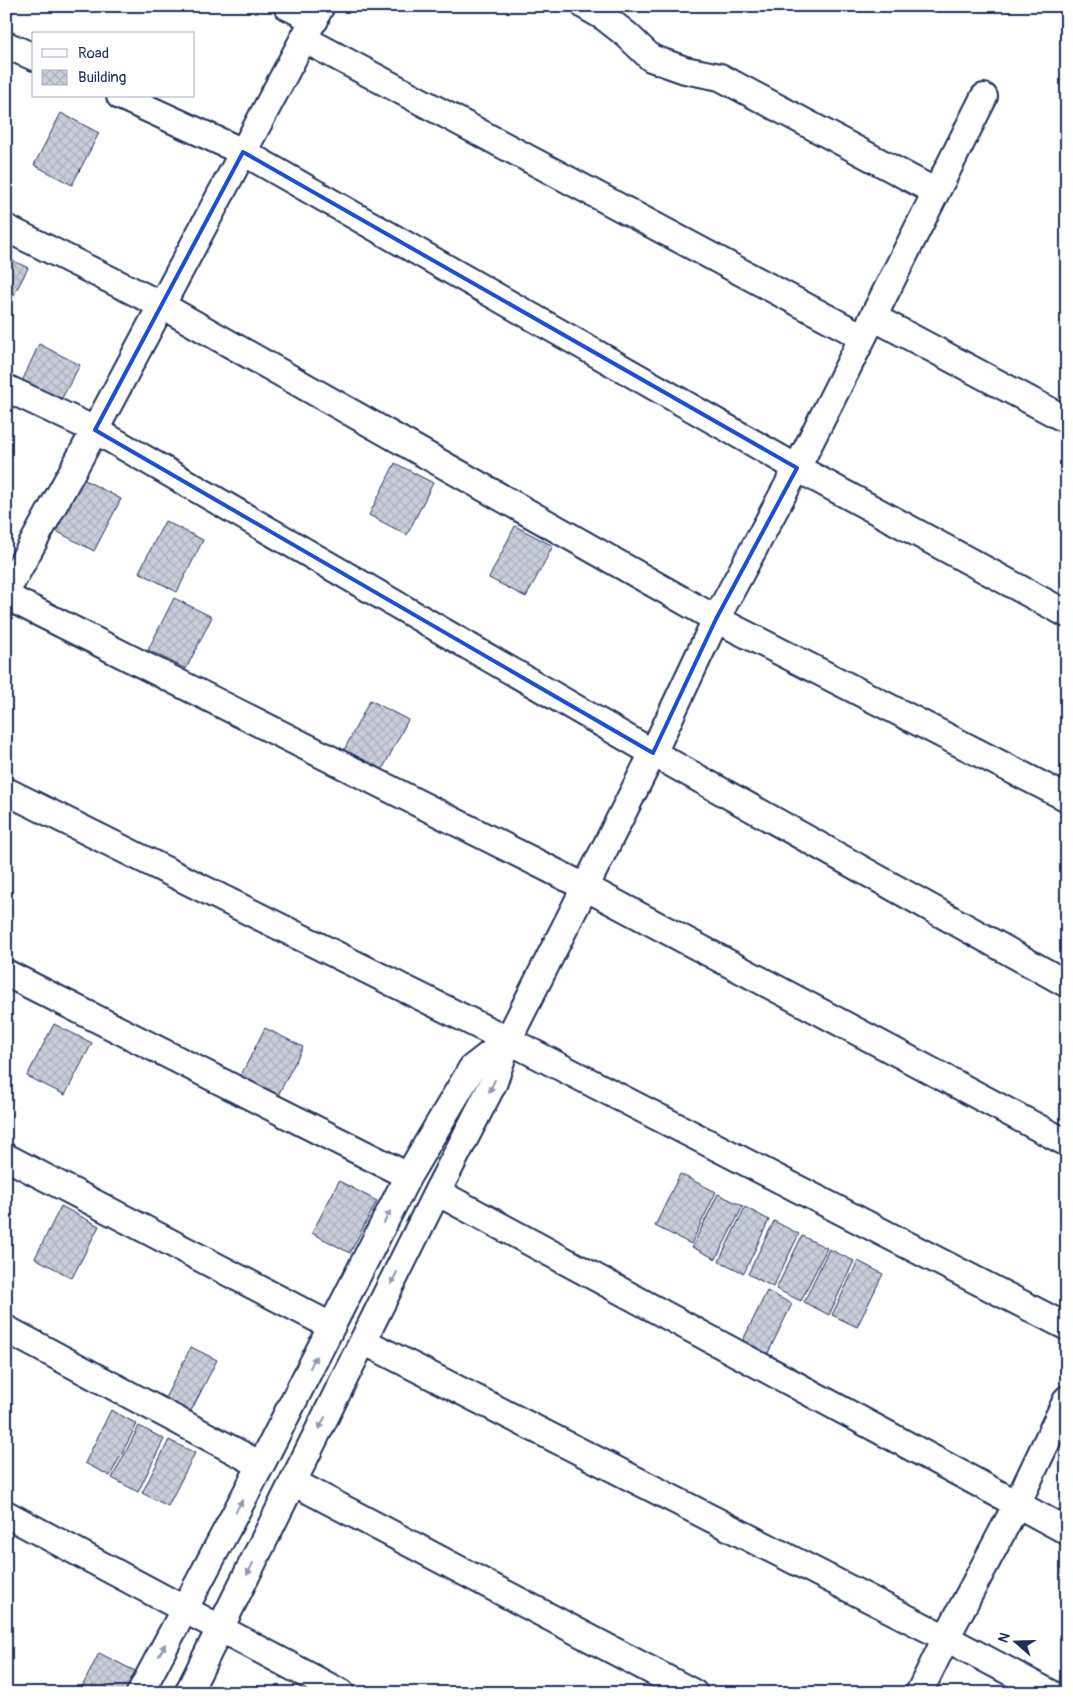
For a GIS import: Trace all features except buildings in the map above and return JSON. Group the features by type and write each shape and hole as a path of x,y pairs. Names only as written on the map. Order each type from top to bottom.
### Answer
{"street":[{"path":"287,6 868,327 1067,420"},
{"path":"585,6 604,17 627,35 651,58 685,70 720,77 936,192"},
{"path":"6,592 314,22"},
{"path":"6,45 32,56"},
{"path":"188,1693 437,1192 494,1082 508,1040 653,753 716,619 797,468 984,97"},
{"path":"124,98 243,152 797,468 1067,614"},
{"path":"6,228 161,305 716,619 1067,798"},
{"path":"6,388 95,430 653,753 1067,984"},
{"path":"6,596 585,887 1067,1143"},
{"path":"6,791 508,1040 1067,1327"},
{"path":"6,973 408,1176"},
{"path":"140,1693 261,1464 408,1176 472,1068 508,1040"},
{"path":"6,1157 331,1326"},
{"path":"437,1192 1067,1530"},
{"path":"6,1329 261,1464"},
{"path":"363,1341 946,1638 1050,1693"},
{"path":"919,1693 1017,1504 1067,1399"},
{"path":"293,1482 694,1693"},
{"path":"6,1514 341,1693"}],"highlighted area":[{"path":"243,152 797,468 716,619 653,753 95,430"}]}
